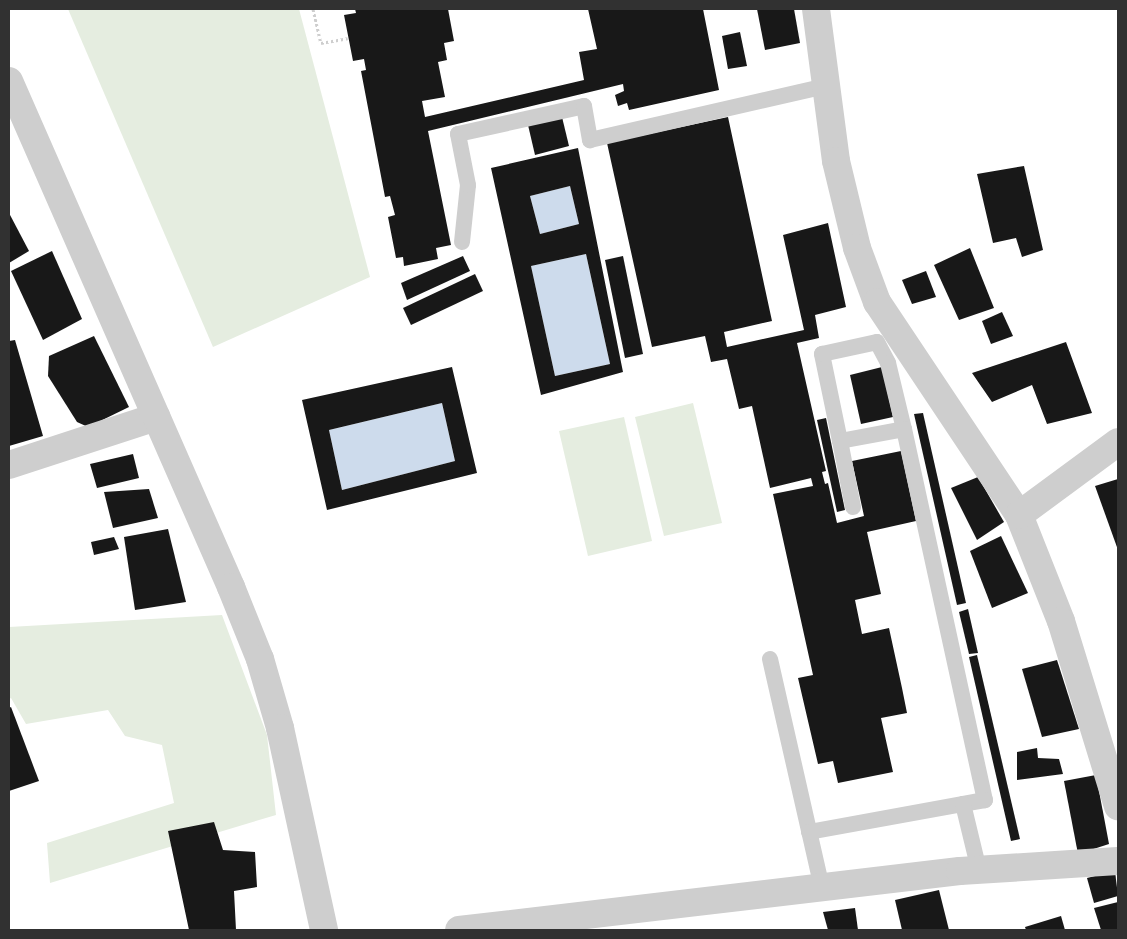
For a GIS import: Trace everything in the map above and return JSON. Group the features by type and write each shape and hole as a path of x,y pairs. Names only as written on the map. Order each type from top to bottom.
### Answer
{"street":[{"path":"816,9 836,161 857,248 877,302 1019,515 1061,621 1118,806"},
{"path":"9,81 260,659 280,728 324,930"},
{"path":"9,464 156,417"},
{"path":"1019,515 1118,442"},
{"path":"459,930 979,870 1118,861"}],"lane":[{"path":"462,242 468,186 458,134 584,106 590,140 826,86"},
{"path":"809,832 985,800 904,429 888,363 876,342 822,354 853,507"},
{"path":"840,441 904,429"},
{"path":"770,659 822,887"},
{"path":"963,804 979,870"}],"path":[{"path":"313,9 321,43 348,38"}],"shaded area":[{"path":"68,9 299,9 370,277 213,347"},
{"path":"693,403 722,523 664,536 635,417"},
{"path":"624,417 652,541 588,556 559,431"},
{"path":"222,615 267,735 276,815 50,883 47,843 174,803 162,745 125,736 108,710 26,724 11,698 9,699 9,627"}],"water":[{"path":"570,186 579,224 540,234 530,196"},
{"path":"586,254 610,364 555,376 531,266"},
{"path":"442,403 455,461 342,490 329,430"}],"building":[{"path":"355,9 448,9 454,41 444,43 447,60 438,62 445,97 422,101 425,117 584,80 579,52 597,49 588,9 703,9 719,90 629,110 627,103 618,106 615,95 624,91 623,84 428,131 451,245 436,248 438,259 404,266 403,257 396,258 388,217 395,215 390,196 385,197 361,71 366,70 364,59 353,61 344,15 356,13"},
{"path":"757,9 794,9 800,43 765,50"},
{"path":"740,32 747,66 728,69 722,36"},
{"path":"562,117 569,146 535,155 528,125"},
{"path":"728,117 772,321 724,332 727,347 804,330 783,235 828,223 846,307 815,315 819,338 797,343 826,471 822,472 825,484 828,483 837,523 864,516 852,461 901,451 916,521 867,532 881,594 855,600 862,634 889,628 907,713 881,718 893,772 838,783 833,761 818,764 798,678 813,675 773,494 813,486 811,478 770,488 752,406 739,409 727,359 711,362 705,336 652,347 607,143"},
{"path":"578,148 623,372 541,395 491,168","holes":["570,186 579,224 540,234 530,196","586,254 610,364 555,376 531,266"]},
{"path":"1024,166 1043,250 1022,257 1016,238 993,243 977,174"},
{"path":"9,213 29,251 9,263"},
{"path":"970,248 994,308 959,320 934,265"},
{"path":"52,251 82,319 43,340 11,271"},
{"path":"463,256 470,271 407,300 401,283"},
{"path":"623,256 643,354 625,358 605,260"},
{"path":"926,271 936,297 912,304 902,280"},
{"path":"475,274 483,291 411,325 403,308"},
{"path":"1002,312 1013,336 991,344 982,321"},
{"path":"94,336 129,407 88,427 77,422 48,376 49,356"},
{"path":"15,340 43,436 9,446 9,341"},
{"path":"1066,342 1092,413 1047,424 1032,385 992,402 972,373"},
{"path":"452,367 477,473 327,510 302,400","holes":["442,403 455,461 342,490 329,430"]},
{"path":"882,367 893,417 861,424 850,375"},
{"path":"923,413 966,603 957,605 914,414"},
{"path":"826,418 845,510 837,512 817,420"},
{"path":"133,454 139,478 97,488 90,464"},
{"path":"978,477 1004,522 977,540 951,488"},
{"path":"1118,479 1118,550 1095,486"},
{"path":"149,489 158,518 113,528 104,492"},
{"path":"168,529 186,602 135,610 124,537"},
{"path":"1001,536 1028,593 992,608 970,551"},
{"path":"114,537 119,549 94,555 91,542"},
{"path":"968,609 978,653 969,654 959,612"},
{"path":"977,655 1020,839 1011,841 969,657"},
{"path":"1057,660 1079,729 1042,737 1022,669"},
{"path":"11,707 39,781 9,791 9,708"},
{"path":"1037,748 1038,758 1059,759 1063,774 1017,780 1017,752"},
{"path":"1096,775 1109,844 1078,854 1064,781"},
{"path":"214,822 223,850 255,852 257,887 234,891 236,930 189,930 168,831"},
{"path":"1115,871 1118,896 1094,903 1087,878"},
{"path":"939,890 949,930 902,930 895,900"},
{"path":"1118,902 1118,930 1101,930 1094,908"},
{"path":"855,908 858,930 828,930 823,912"},
{"path":"1061,916 1065,930 1026,930 1025,927"}]}
